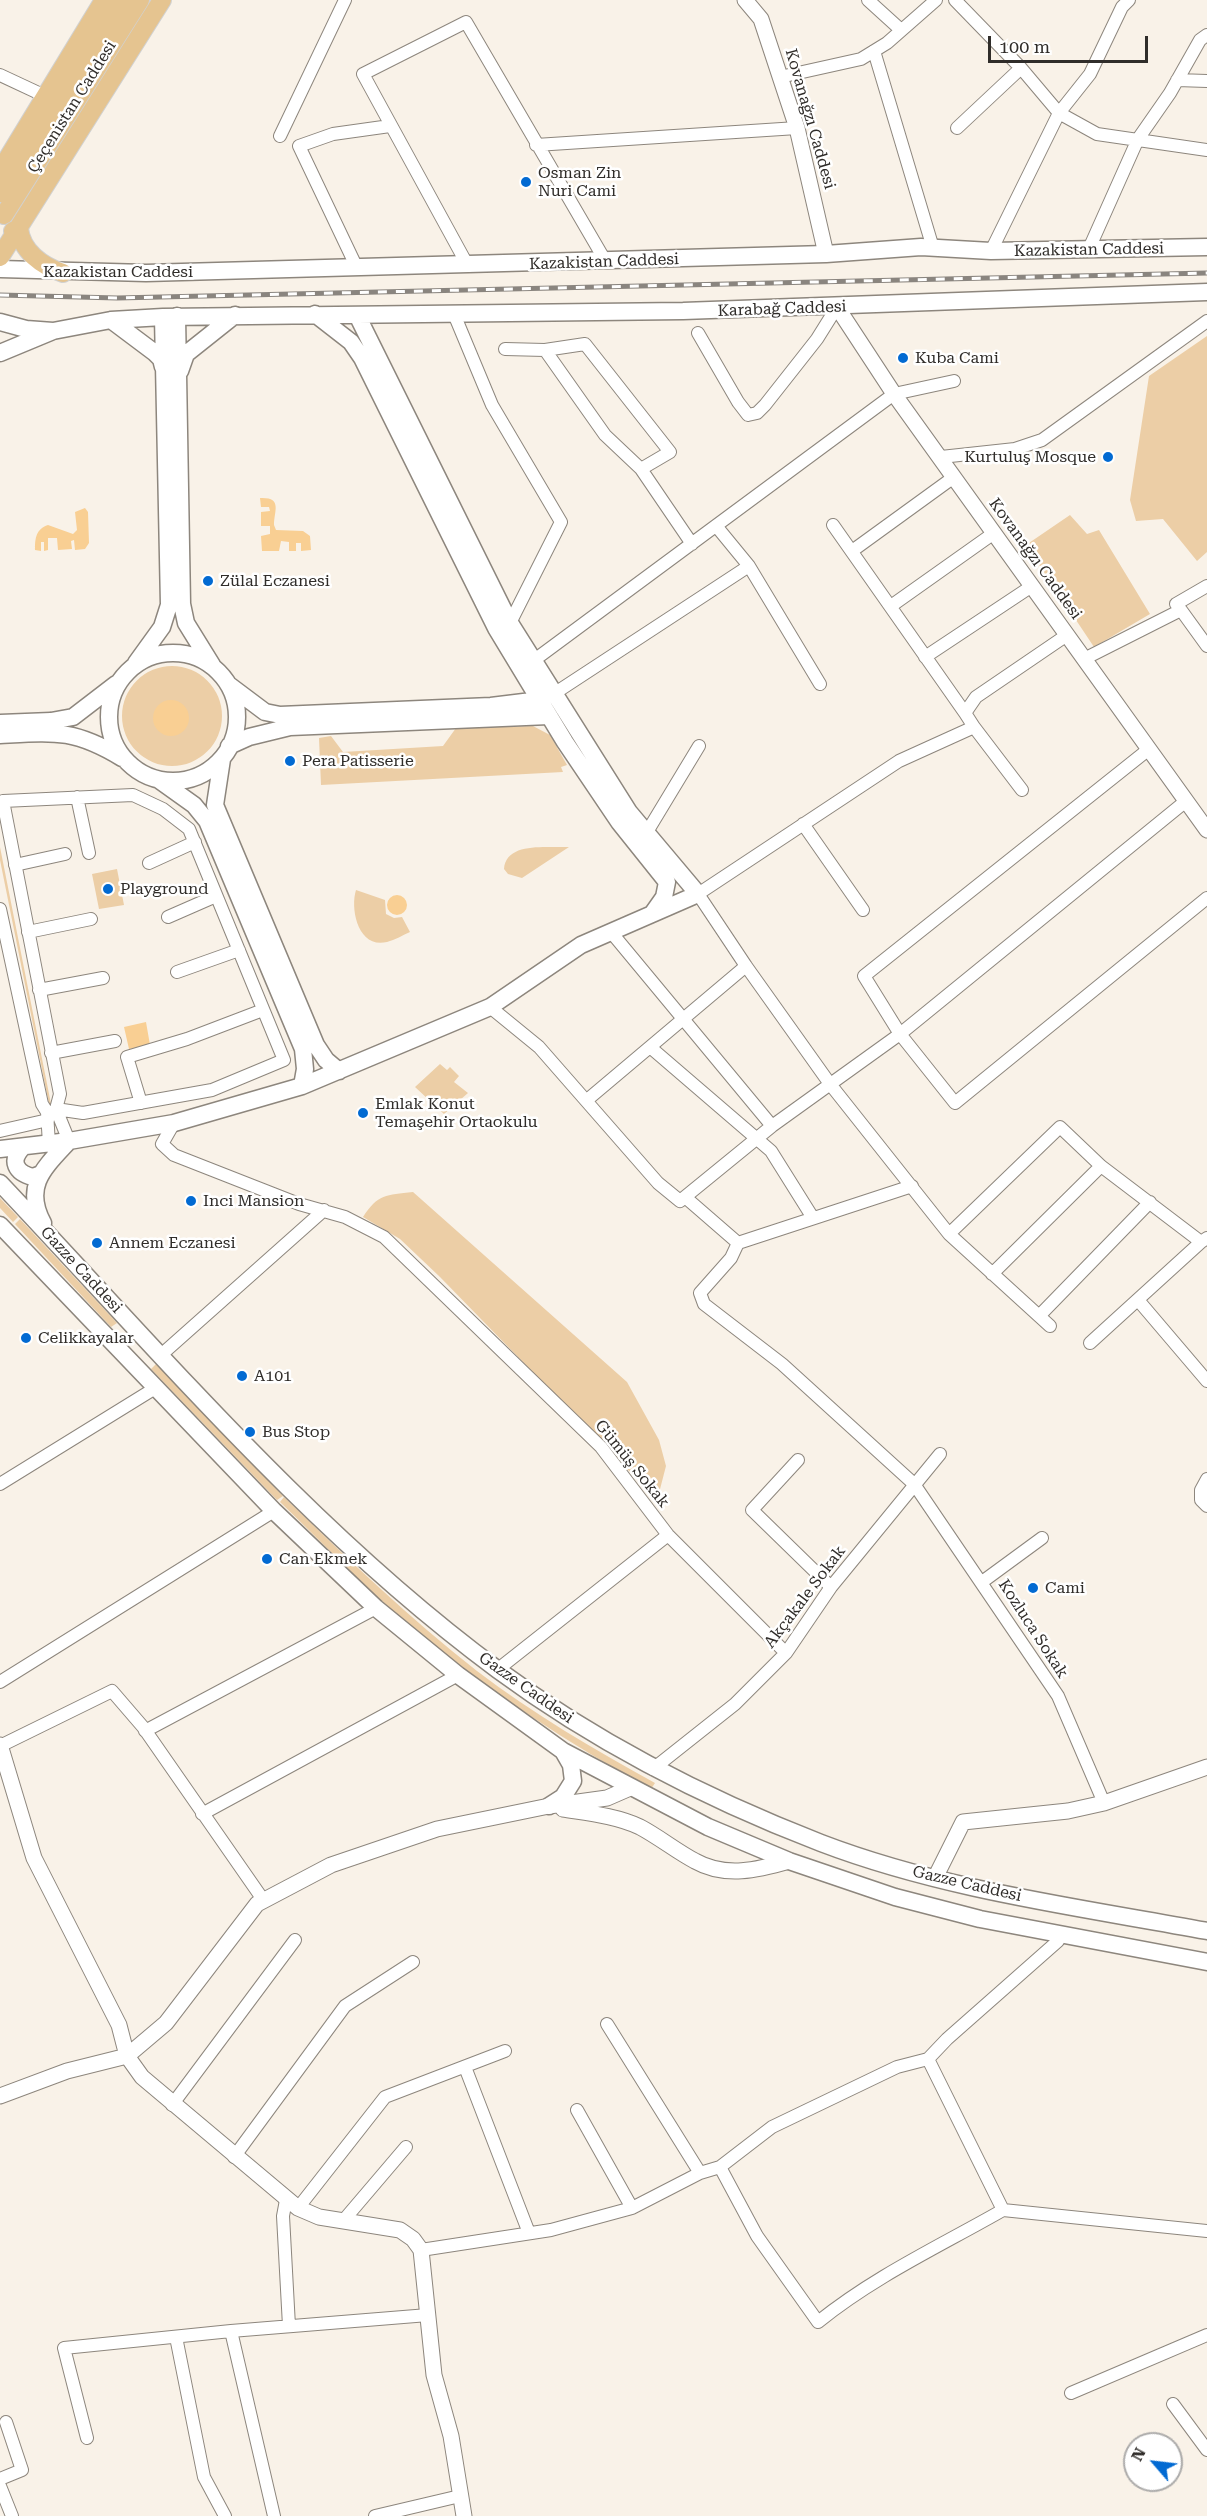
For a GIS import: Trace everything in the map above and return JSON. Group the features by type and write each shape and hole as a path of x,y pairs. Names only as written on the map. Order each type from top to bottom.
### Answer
{"main road":[{"path":"0,171 104,0"},
{"name":"Çeçenistan Caddesi","path":"0,193 122,0"},
{"name":"Çeçenistan Caddesi","path":"4,215 140,0"},
{"path":"0,256 162,0"},
{"path":"0,235 18,228"},
{"path":"18,228 22,242 31,254 46,265 63,273"},
{"name":"Kazakistan Caddesi","path":"0,269 63,273 468,266 826,254 933,248 991,251 1088,251 1207,247"},
{"name":"Karabağ Caddesi","path":"53,330 111,320 170,317 314,313 454,314 837,307 1207,292"},
{"path":"314,313 344,335 362,358 496,628 629,812 647,832 674,878"},
{"path":"172,375 186,354 235,315"},
{"path":"357,315 510,623 533,661 547,697 549,716 619,822 674,878 698,894"},
{"path":"0,723 51,721 73,717 119,681 162,627 169,605 172,420 170,317"},
{"path":"111,320 155,353 172,375"},
{"path":"0,322 27,329 53,330"},
{"path":"0,353 53,330"},
{"path":"172,420 182,604 186,623 214,668 228,684 265,712 280,715 491,706 547,697"},
{"path":"134,665 153,656 175,652 196,657 214,668"},
{"path":"119,681 111,700 109,721 113,741 124,759"},
{"path":"228,684 236,705 236,726 226,753 215,805 316,1045 326,1060 339,1071"},
{"path":"159,780 180,781 200,775 249,737 290,727 549,716"},
{"path":"0,735 51,732 81,736 124,759 140,772 159,780 194,805 207,821 303,1049 305,1069 302,1086"},
{"path":"651,915 674,878"},
{"path":"0,1149 49,1144 174,1123 302,1086 490,1007 582,945 698,894"},
{"path":"64,1251 36,1209 35,1192 41,1174 69,1141"},
{"path":"23,1147 15,1157 16,1168 20,1173 33,1178 41,1174"},
{"name":"Gazze Caddesi","path":"0,1183 297,1497 398,1590 497,1670 566,1717 653,1769 738,1809 824,1844 935,1878 993,1892 1207,1931"},
{"name":"Gazze Caddesi","path":"2,1230 157,1387 274,1511 376,1608 458,1675 563,1750 630,1788 708,1827 789,1861 895,1897 980,1919 1207,1962"},
{"path":"549,1806 563,1797 573,1781 571,1765 563,1750"}],"street":[{"path":"280,136 345,0"},
{"name":"Kovanağzı Caddesi","path":"745,0 761,19 797,129 826,254"},
{"path":"868,0 901,30"},
{"path":"780,77 861,59 901,30 936,0"},
{"path":"955,0 1021,68 1059,113 1097,134 1207,150"},
{"path":"991,251 1059,113 1090,74 1122,7 1129,0"},
{"path":"468,266 363,74 466,22 606,262"},
{"path":"1088,251 1138,139 1200,40 1207,35"},
{"path":"874,51 933,248"},
{"path":"957,128 1021,68"},
{"path":"0,75 45,96"},
{"path":"1177,80 1207,81"},
{"path":"357,268 299,146 333,134 390,126"},
{"path":"536,145 797,129"},
{"path":"698,333 748,415 757,413 765,405 817,339 837,307"},
{"name":"Kovanağzı Caddesi","path":"837,307 894,394 1207,830"},
{"path":"454,314 492,405 561,522 510,623"},
{"path":"941,457 1015,449 1042,440 1207,321"},
{"path":"505,349 545,350 585,344 670,452 641,469"},
{"path":"545,350 605,435 641,469 692,544"},
{"path":"533,661 894,394 954,381"},
{"path":"852,551 954,477"},
{"path":"832,525 974,727 1022,790"},
{"path":"717,527 749,566 820,684"},
{"path":"891,606 994,533"},
{"path":"547,697 749,566"},
{"path":"926,657 1032,586"},
{"path":"1207,586 1176,604 1207,646"},
{"path":"1084,659 1181,610"},
{"path":"965,713 976,697 1067,635"},
{"path":"974,727 899,761 698,894 830,1084 949,1234 1050,1326"},
{"path":"647,832 699,746"},
{"path":"1149,749 864,976 900,1034 956,1102 1207,898"},
{"path":"56,1109 83,1113 212,1090 284,1060 189,829 163,809 133,795 3,801 60,1094 56,1109 69,1141"},
{"path":"77,797 89,853"},
{"path":"490,1007 539,1047 658,1183 680,1201 772,1126 900,1034 1186,801"},
{"path":"803,824 862,910"},
{"path":"149,863 195,842"},
{"path":"15,865 65,854"},
{"path":"168,917 216,896"},
{"path":"0,909 48,1120 49,1144"},
{"path":"28,932 91,919"},
{"path":"610,932 772,1126"},
{"path":"177,972 239,950"},
{"path":"587,1100 746,966"},
{"path":"39,990 103,978"},
{"path":"141,1103 127,1057 187,1039 263,1010"},
{"path":"51,1053 115,1041"},
{"path":"650,1047 758,1137 771,1151 813,1218"},
{"path":"0,1131 48,1120"},
{"name":"Gümüş Sokak","path":"174,1123 162,1144 174,1155 299,1204 324,1210 364,1226 384,1237 601,1447 668,1535 786,1653"},
{"path":"949,1234 1060,1126 1101,1166 1204,1240 1090,1343"},
{"path":"992,1274 1101,1166"},
{"path":"685,1197 738,1242 912,1186"},
{"path":"1040,1315 1150,1202"},
{"path":"161,1355 324,1210"},
{"name":"Kozluca Sokak","path":"738,1242 730,1258 700,1293 704,1304 782,1364 914,1484 1058,1696 1104,1803"},
{"path":"1138,1300 1207,1381"},
{"path":"0,1484 157,1387"},
{"name":"Akçakale Sokak","path":"653,1769 735,1704 786,1653 831,1587 940,1454"},
{"path":"798,1460 752,1510 831,1587"},
{"path":"1207,1479 1201,1490 1201,1500 1207,1506"},
{"path":"0,1682 274,1511"},
{"path":"497,1670 668,1535"},
{"path":"982,1582 1042,1538"},
{"path":"146,1731 376,1608"},
{"path":"202,1814 458,1675"},
{"path":"264,1901 146,1731 112,1691 0,1746 34,1858 119,2025 127,2056 142,2077 172,2105 292,2204 319,2217 400,2230 413,2239 421,2250 434,2375 451,2436 464,2516"},
{"path":"935,1878 963,1822 1068,1811 1104,1803 1207,1767"},
{"path":"0,2096 67,2071 127,2056 166,2023 257,1904 331,1865 437,1829 549,1806 608,1798 630,1788"},
{"path":"549,1806 614,1818 639,1827 696,1863 724,1871 749,1871 789,1861"},
{"path":"421,2250 551,2230 632,2208 700,2173 720,2167 772,2127 897,2067 928,2059 1058,1941 1061,1933"},
{"path":"172,2105 295,1940"},
{"path":"234,2157 345,2006 413,1962"},
{"path":"607,2024 700,2173"},
{"path":"289,2326 283,2216 292,2204 385,2097 505,2051"},
{"path":"928,2059 1003,2210"},
{"path":"465,2067 529,2233"},
{"path":"577,2110 632,2208"},
{"path":"343,2221 406,2147"},
{"path":"720,2167 757,2236 818,2322 846,2300 886,2276 902,2263 1003,2210 1207,2230"},
{"path":"87,2438 64,2349 231,2331 428,2315"},
{"path":"231,2331 274,2516"},
{"path":"1071,2392 1207,2336"},
{"path":"176,2337 204,2477 225,2516"},
{"path":"1173,2403 1207,2450"},
{"path":"0,2479 22,2470 6,2422"},
{"path":"0,2486 12,2516"},
{"path":"375,2516 460,2496"}],"shaded area":[{"path":"1207,336 1207,552 1197,561 1163,519 1136,521 1130,500 1149,376"},
{"path":"260,498 267,498 275,502 274,525 276,530 303,531 310,536 311,550 301,551 301,543 296,543 296,551 289,551 289,542 281,541 279,551 262,551 261,536 270,534 270,526 261,526 261,512 270,511 269,507 261,507"},
{"path":"85,508 88,512 89,543 85,549 75,550 74,540 71,541 72,549 58,550 57,538 48,538 48,550 44,551 44,542 41,542 41,551 35,550 36,538 41,529 48,525 73,534 77,530 75,512"},
{"path":"1070,515 1087,534 1099,530 1150,614 1094,647 1026,545"},
{"path":"172,666 191,670 207,681 218,697 222,716 218,735 207,751 191,762 172,766 153,762 137,751 126,735 122,716 126,697 137,681 153,670"},
{"path":"171,700 184,705 189,718 184,731 171,736 158,731 153,718 158,705"},
{"path":"533,726 550,735 567,765 561,767 563,772 321,785 319,738 331,736 343,752 443,746 456,728"},
{"path":"0,847 52,1109 50,1109 0,860"},
{"path":"569,847 522,878 508,874 504,869 512,854 520,850"},
{"name":"Playground","path":"117,869 124,905 99,909 92,874"},
{"path":"356,890 385,900 386,914 394,918 402,917 410,932 387,942 377,943 369,940 358,926 354,907"},
{"path":"397,895 404,898 407,905 404,912 397,915 390,912 387,905 390,898"},
{"path":"146,1022 150,1045 129,1049 124,1027"},
{"path":"440,1064 447,1070 450,1067 459,1076 454,1082 468,1093 444,1114 415,1087"},
{"path":"413,1192 627,1382 659,1440 666,1466 659,1493 634,1476 400,1239 363,1217 373,1204 384,1197"},
{"path":"0,1198 18,1217 13,1222 0,1208"},
{"path":"20,1219 117,1323 111,1327 15,1224"},
{"path":"156,1364 283,1496 277,1500 151,1369"},
{"path":"284,1497 403,1609 477,1671 542,1716 655,1783 651,1789 530,1716 472,1675 416,1631 280,1502"}],"railway":[{"path":"0,295 117,298 1207,273"}],"place":[{"name":"Osman Zin Nuri Cami","path":"526,182"},
{"name":"Kuba Cami","path":"903,358"},
{"name":"Kurtuluş Mosque","path":"1108,457"},
{"name":"Zülal Eczanesi","path":"208,581"},
{"name":"Pera Patisserie","path":"290,761"},
{"name":"Playground","path":"108,889"},
{"name":"Emlak Konut Temaşehir Ortaokulu","path":"363,1113"},
{"name":"Inci Mansion","path":"191,1201"},
{"name":"Annem Eczanesi","path":"97,1243"},
{"name":"Celikkayalar","path":"26,1338"},
{"name":"A101","path":"242,1376"},
{"name":"Bus Stop","path":"250,1432"},
{"name":"Can Ekmek","path":"267,1559"},
{"name":"Cami","path":"1033,1588"}]}
